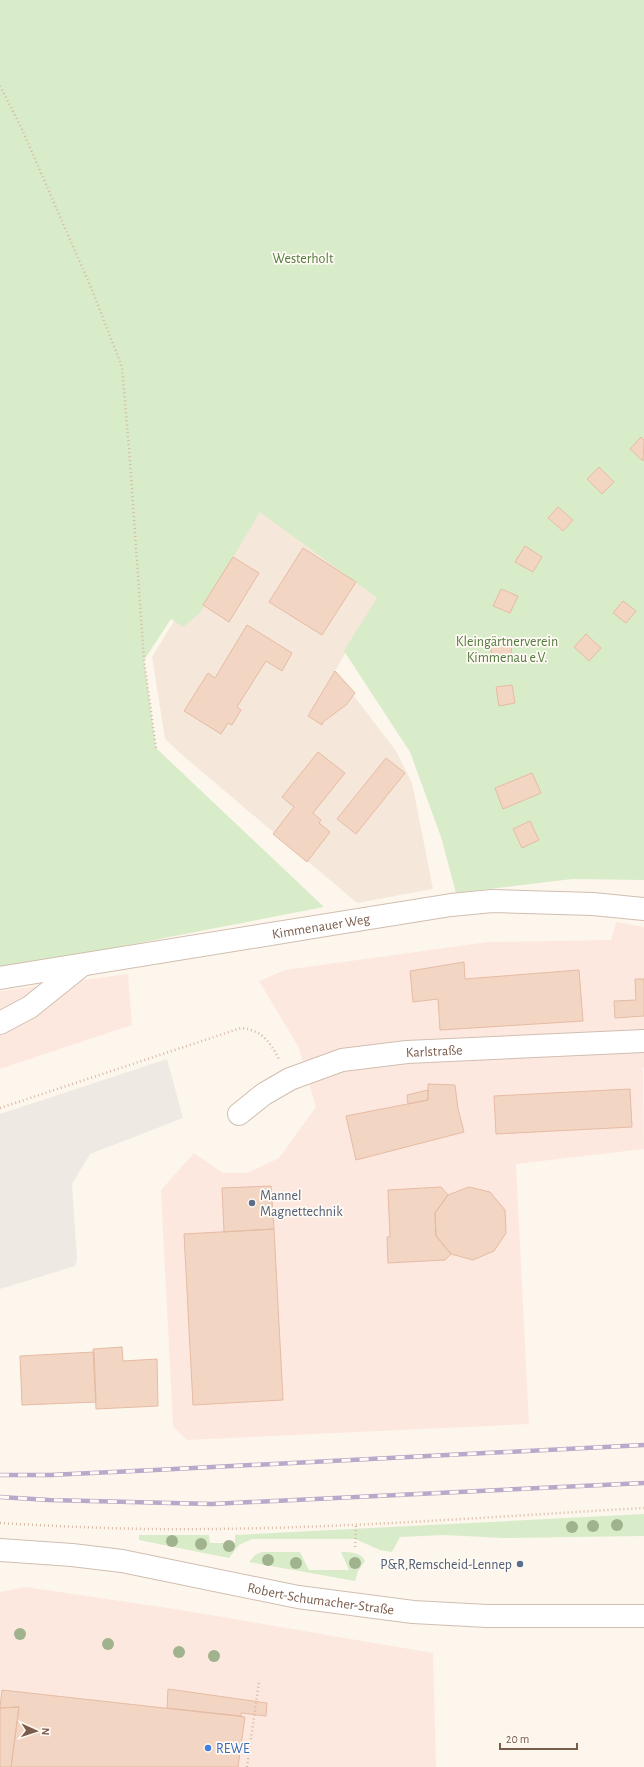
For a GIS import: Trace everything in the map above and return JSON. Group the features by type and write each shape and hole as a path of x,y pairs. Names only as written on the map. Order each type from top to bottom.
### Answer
{"street":[{"name":"Kimmenauer Weg","path":"0,978 451,905 492,901 594,904 644,909"},
{"path":"0,1023 30,1008 82,965"},
{"name":"Karlstraße","path":"239,1114 264,1094 290,1079 342,1060 407,1052 644,1041"},
{"name":"Robert-Schumacher-Straße","path":"0,1550 72,1555 122,1561 298,1597 413,1612 502,1617 644,1616"}],"path":[{"path":"0,86 21,127 89,283 122,367 130,448 144,660 156,748"},
{"path":"0,1108 242,1028 251,1029 261,1035 272,1046 290,1079"},
{"path":"0,1523 161,1529 281,1528 644,1508"},
{"path":"355,1547 356,1524"},
{"path":"247,1767 258,1682"}],"shaded area":[{"path":"265,473 403,556 335,671 396,751 412,783 433,889 357,903 165,739 152,657"},
{"path":"616,922 644,927 644,1149 516,1164 529,1424 187,1440 173,1426 161,1190 194,1153 223,1173 247,1173 279,1158 316,1107 299,1048 259,981 285,970 488,942 611,940"},
{"path":"128,974 132,1025 0,1069 0,991"},
{"path":"167,1059 183,1118 90,1154 72,1184 77,1259 75,1266 0,1289 0,1114"},
{"path":"26,1587 181,1610 433,1653 436,1767 0,1767 0,1592"}],"green space":[{"name":"Westerholt","path":"0,0 644,0 644,880 572,879 456,893 441,837 410,752 344,651 377,598 260,512 200,613 183,627 171,619 144,660 156,748 324,907 0,970"},
{"path":"644,1514 644,1536 504,1538 444,1535 400,1537 392,1552 380,1550 355,1539 252,1539 239,1545 229,1558 139,1540 139,1535 209,1535 210,1543 235,1543 235,1535"},
{"path":"262,1552 300,1552 309,1570 349,1570 341,1552 358,1554 365,1561 358,1571 355,1581 249,1562 255,1555"}],"building":[{"path":"641,437 644,440 643,461 630,449"},
{"path":"599,467 614,482 602,494 587,479"},
{"path":"558,507 573,520 563,531 548,518"},
{"path":"525,546 542,557 533,572 515,562"},
{"path":"303,548 356,582 322,635 269,602"},
{"path":"233,557 259,573 229,622 203,605"},
{"path":"501,589 518,596 510,613 493,606"},
{"path":"623,601 636,611 626,623 613,613"},
{"path":"247,625 292,653 282,671 266,661 237,707 241,710 232,725 228,723 221,734 184,711 208,673 215,678"},
{"path":"586,634 601,648 589,661 574,647"},
{"path":"492,639 512,639 511,655 491,655"},
{"path":"335,671 355,693 346,705 323,722 322,725 308,716"},
{"path":"512,685 515,703 499,706 496,687"},
{"path":"318,752 345,773 313,813 321,820 319,823 330,832 307,862 273,834 294,807 282,797"},
{"path":"386,758 405,773 356,834 337,819"},
{"path":"532,773 541,793 503,809 495,788"},
{"path":"530,821 539,840 522,848 513,829"},
{"path":"464,962 465,979 579,970 583,1021 440,1030 438,999 413,1002 410,971"},
{"path":"635,979 644,979 644,1016 615,1018 614,1001 636,1000"},
{"path":"428,1084 455,1085 458,1109 464,1132 356,1160 346,1116 428,1100"},
{"path":"630,1089 632,1127 496,1134 494,1096"},
{"path":"428,1090 428,1100 408,1104 407,1095"},
{"path":"271,1186 274,1229 224,1232 222,1188"},
{"path":"441,1187 448,1195 435,1213 436,1236 451,1254 445,1260 388,1263 387,1237 390,1237 388,1190"},
{"path":"469,1187 490,1192 505,1210 506,1233 494,1251 473,1260 451,1254 436,1236 435,1213 448,1195"},
{"path":"274,1229 283,1400 193,1405 184,1234"},
{"path":"122,1347 123,1361 157,1359 158,1406 96,1409 93,1349"},
{"path":"94,1352 96,1402 22,1405 20,1356"},
{"path":"168,1689 267,1703 266,1716 241,1713 241,1716 167,1708"},
{"path":"2,1690 245,1717 238,1767 11,1767 19,1707 0,1708"},
{"path":"19,1707 11,1767 0,1767 0,1708"}],"railway":[{"path":"0,1475 50,1475 644,1445"},
{"path":"0,1497 49,1500 212,1504 644,1483"}],"place":[{"name":"Mannel Magnettechnik","path":"252,1203"},
{"name":"P&R,Remscheid-Lennep","path":"520,1564"},
{"name":"REWE","path":"208,1748"}],"park label":[{"name":"Kleingärtnerverein Kimmenau e.V.","path":"507,650"}]}
